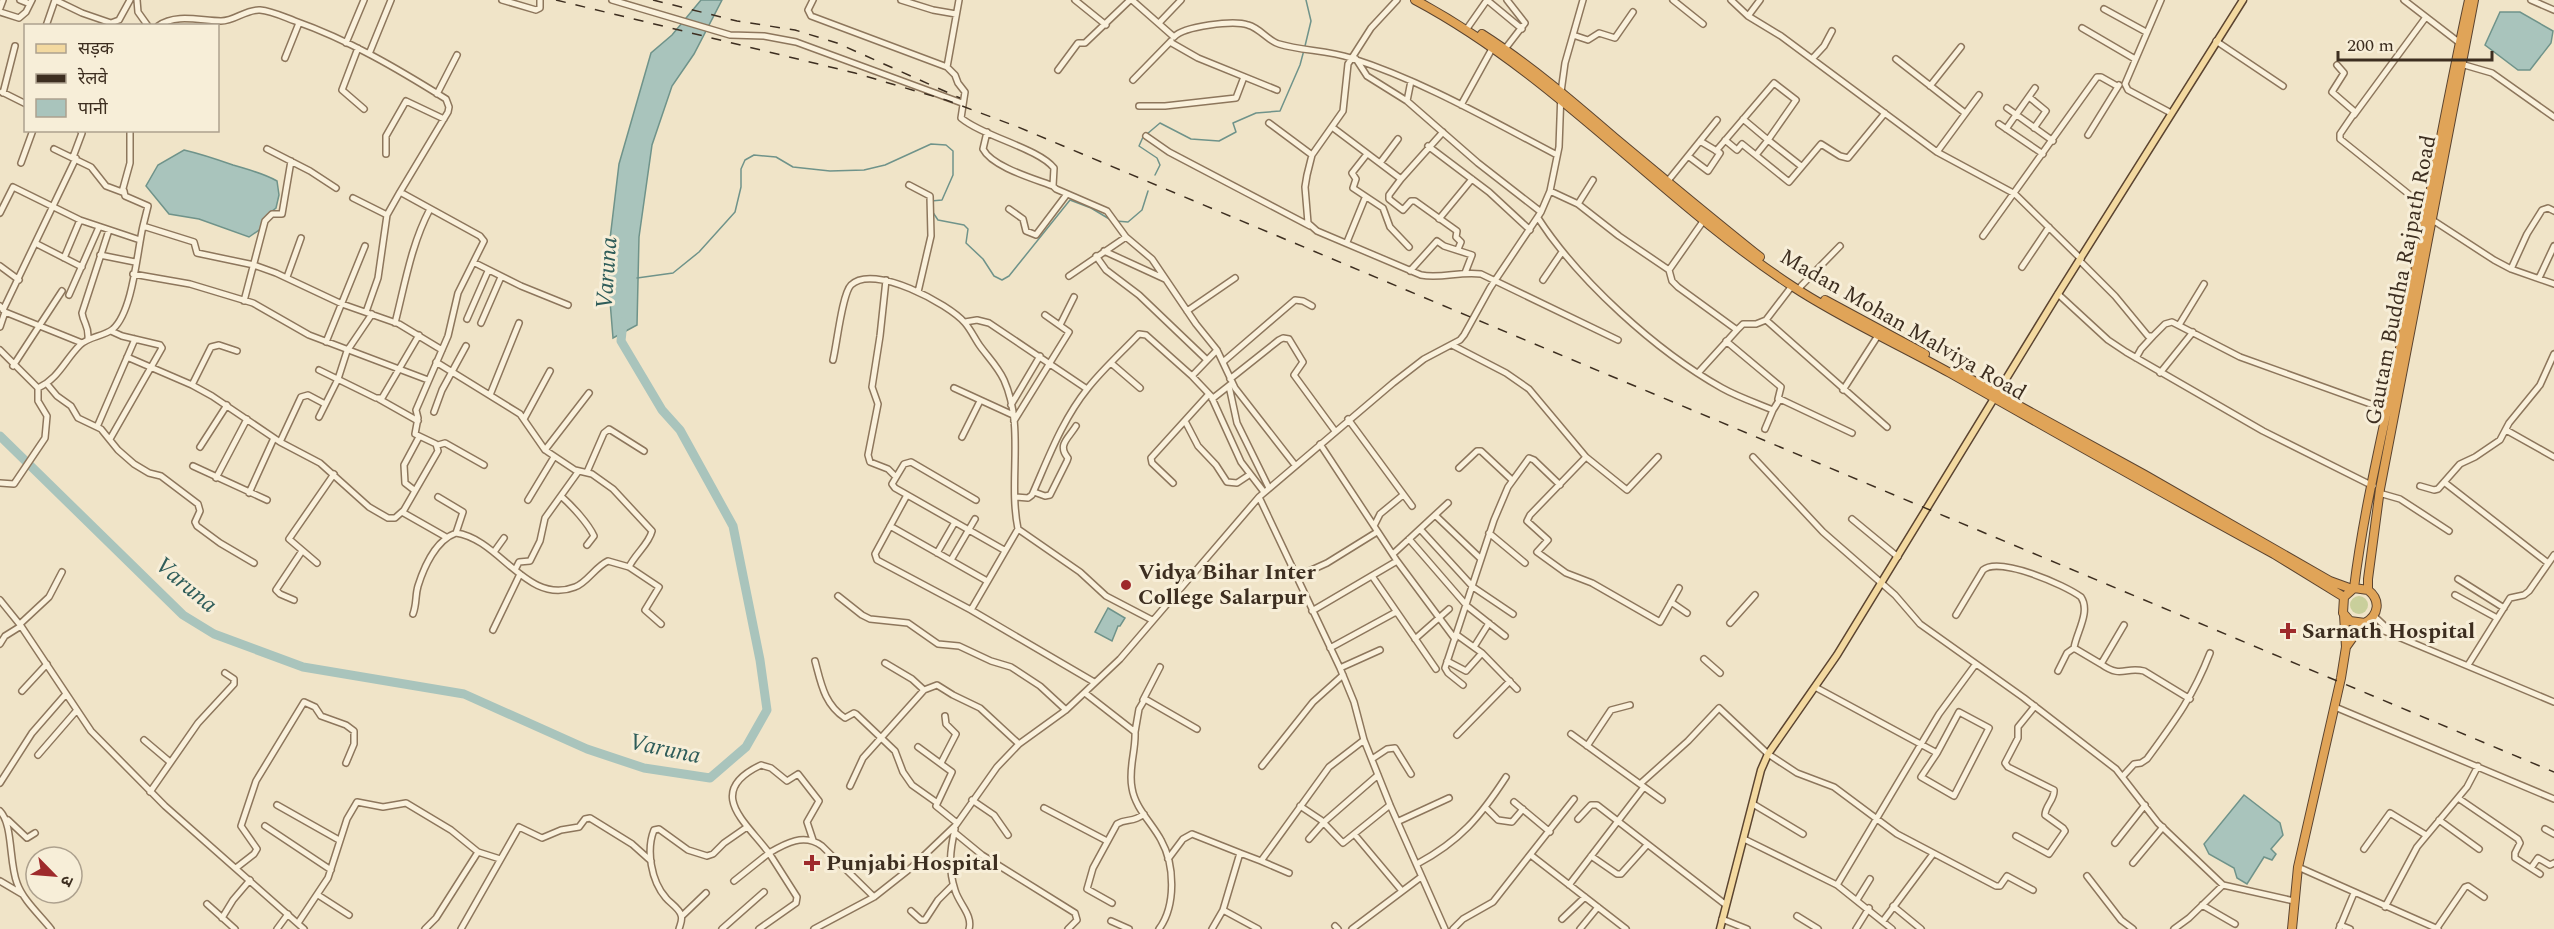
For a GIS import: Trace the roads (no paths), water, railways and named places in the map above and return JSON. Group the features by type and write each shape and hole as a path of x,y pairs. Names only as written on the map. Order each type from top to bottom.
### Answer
{"highway":[{"name":"Madan Mohan Malviya Road","path":"1415,0 1505,49 1704,220 1792,286 1994,396 2274,554 2344,597"},
{"name":"Madan Mohan Malviya Road","path":"1425,0 1468,28 1561,96"},
{"path":"2292,929 2298,867 2335,706 2346,647 2344,615 2341,608 2344,597 2353,589 2371,485 2391,411 2427,208 2462,45 2469,0"},
{"name":"Gautam Buddha Rajpath Road","path":"2368,590 2368,567 2391,411 2431,219 2461,64 2462,45 2474,0"},
{"path":"1561,96 1717,223 1801,286 1994,396 2145,475 2330,581 2353,589 2368,590 2376,600 2374,615 2364,623 2346,647"},
{"path":"2344,615 2354,623 2364,623"}],"main road":[{"path":"1720,929 1761,770 1768,754 1815,687 1881,584 1994,396 2243,0"}],"street":[{"path":"3,0 0,10 19,18 23,16 31,2 20,0"},
{"path":"47,24 57,1 81,13 111,23 119,20 130,0"},
{"path":"136,0 138,12 147,24"},
{"path":"346,43 364,0"},
{"path":"369,54 391,0"},
{"path":"502,0 536,10 540,8 540,0"},
{"path":"612,0 730,35 764,36 796,42 962,103"},
{"path":"813,0 808,10 811,16 947,67 955,75 965,92 962,118 1051,164 1055,173 1053,186"},
{"path":"901,0 956,14"},
{"path":"947,67 959,0"},
{"path":"1075,0 1106,25"},
{"path":"1160,23 1181,0"},
{"path":"1311,227 1308,223 1305,187 1312,155 1345,106 1347,69 1353,58 1371,28 1397,0"},
{"path":"1468,28 1487,0 1522,29"},
{"path":"1505,49 1522,29 1524,21 1507,0"},
{"path":"814,929 874,897 912,867 956,824 997,767 1019,744 1066,710 1120,659 1258,497 1348,419 1424,359 1460,340 1471,326 1495,280 1540,215 1550,191 1557,155 1565,63 1583,0"},
{"path":"1673,0 1703,24"},
{"path":"1731,0 1748,16 1781,36 1937,152 2015,194 2115,296 2143,332 2148,336 2153,336"},
{"path":"1748,16 1760,0"},
{"path":"2126,87 2135,59 2161,0"},
{"path":"2404,0 2462,45"},
{"path":"2531,0 2554,10"},
{"path":"1058,70 1078,43 1085,43 1135,1 1160,23 1172,39 1198,58 1277,90"},
{"path":"2104,9 2146,32"},
{"path":"165,24 183,19 224,21 260,10 299,23 358,48 449,102 444,118 387,215 378,278 369,313 347,351 338,380 319,417"},
{"path":"1573,35 1588,40 1599,33 1616,38 1633,12"},
{"path":"2426,17 2340,134 2340,139 2427,208"},
{"path":"285,58 299,23"},
{"path":"1133,80 1178,32 1189,28 1249,25 1277,44 1353,58 1411,81 1557,155"},
{"path":"2082,28 2135,59"},
{"path":"1812,59 1824,46 1832,31"},
{"path":"2216,42 2283,86"},
{"path":"15,46 1,92 24,103"},
{"path":"1461,105 1493,47"},
{"path":"1930,86 1961,47"},
{"path":"358,48 342,90 364,109"},
{"path":"437,94 457,55"},
{"path":"1353,58 1367,76 1407,101 1540,215 1562,252 1661,347 1732,394 1773,410"},
{"path":"1896,60 1965,114"},
{"path":"2461,64 2492,73 2554,117"},
{"path":"2337,65 2344,73 2332,92 2354,110 2354,115"},
{"path":"1139,106 1165,106 1236,98 1244,77"},
{"path":"1983,236 2097,77 2117,86 2120,84 2171,113"},
{"path":"1407,101 1411,81"},
{"path":"1716,151 1774,83 1796,100 1756,155"},
{"path":"2088,135 2117,86"},
{"path":"2006,129 2035,88"},
{"path":"1937,152 1979,95"},
{"path":"2029,97 2046,111 2034,128"},
{"path":"386,154 386,136 406,101 444,118"},
{"path":"2007,108 2053,141"},
{"path":"1725,140 1737,150 1742,144 1789,182 1821,144 1840,156 1848,158 1885,113"},
{"path":"1743,119 1801,166"},
{"path":"1667,182 1717,120"},
{"path":"1269,123 1312,155"},
{"path":"1999,124 2043,154"},
{"path":"1332,127 1401,179"},
{"path":"21,163 32,132"},
{"path":"0,327 3,309 37,244 74,157 81,132"},
{"path":"111,331 124,309 148,206 125,196 124,190 130,163 130,132"},
{"path":"987,132 983,149 988,156 1012,170 1053,186 1112,214 1126,237 1145,251 1217,350 1230,383 1237,423 1267,490"},
{"path":"1443,132 1428,146 1401,179 1389,195 1389,199 1403,210 1414,200 1457,231 1456,237 1461,242 1458,249"},
{"path":"1146,136 1169,153 1311,227 1410,271 1431,277 1465,273 1480,274 1618,340"},
{"path":"1380,163 1398,139"},
{"path":"1688,156 1708,171 1720,153 1700,141"},
{"path":"1428,146 1472,179 1530,230"},
{"path":"54,149 92,167 106,186 119,192 124,190"},
{"path":"267,149 336,188"},
{"path":"1367,153 1351,175 1356,179 1353,188 1365,198 1383,207 1390,227 1409,248"},
{"path":"244,301 265,221 272,214 282,213 291,161"},
{"path":"1439,219 1472,179"},
{"path":"1578,204 1593,180"},
{"path":"909,185 930,196 931,236 918,292"},
{"path":"0,213 13,187 81,219 140,240"},
{"path":"1550,191 1578,204 1611,231 1669,270 1672,281 1678,287 1737,330"},
{"path":"400,192 483,238 484,245 458,293 448,336 416,410 418,421 414,432 438,446"},
{"path":"1008,209 1023,219 1026,231 1036,235 1067,194"},
{"path":"353,198 387,215"},
{"path":"1347,242 1365,198"},
{"path":"2511,269 2527,234 2542,210 2548,208 2554,211"},
{"path":"395,323 415,241 430,209"},
{"path":"64,258 81,219"},
{"path":"2431,219 2511,269 2554,284"},
{"path":"1669,270 1704,220"},
{"path":"69,295 99,226"},
{"path":"143,226 194,242 197,253 254,265 287,277 342,304 395,323 441,350"},
{"path":"2022,267 2049,227"},
{"path":"88,339 88,327 83,320 82,313 109,230"},
{"path":"1069,276 1126,237"},
{"path":"287,277 301,238"},
{"path":"1410,271 1435,241 1472,256 1465,273"},
{"path":"37,244 82,267"},
{"path":"326,342 365,246"},
{"path":"1801,286 1840,246"},
{"path":"2539,278 2554,246"},
{"path":"1104,251 1166,280"},
{"path":"1543,280 1562,252"},
{"path":"100,255 135,262"},
{"path":"1096,256 1106,270 1139,295 1207,360"},
{"path":"475,263 501,277 568,305"},
{"path":"0,266 19,280"},
{"path":"466,319 488,271"},
{"path":"133,274 190,284 244,301 326,342 428,380"},
{"path":"481,323 501,277"},
{"path":"1187,311 1235,278"},
{"path":"833,360 848,288 862,279 885,280 918,292 964,322 1004,380 1014,418 1018,529 971,610"},
{"path":"885,280 872,387 877,398 877,410 868,455 870,462 888,469 896,477"},
{"path":"2179,325 2204,284"},
{"path":"1698,373 1743,324 1756,324 1766,320 1792,286"},
{"path":"14,366 62,291"},
{"path":"2058,294 2108,340 2160,373 2264,431 2379,491 2400,499 2449,531"},
{"path":"1060,325 1074,297"},
{"path":"1223,362 1295,300 1312,306"},
{"path":"3,309 82,343"},
{"path":"1014,418 1069,332 1045,315"},
{"path":"964,322 976,320 989,323 1087,389"},
{"path":"1766,320 1887,427"},
{"path":"2136,358 2141,349 2168,322 2179,325 2240,357 2391,411"},
{"path":"490,395 519,323"},
{"path":"38,388 48,384 82,343 111,331 162,346 152,368 110,439"},
{"path":"2160,373 2193,332"},
{"path":"1016,497 1031,497 1066,421 1087,389 1142,333 1192,376 1211,397 1249,475 1267,490"},
{"path":"1843,390 1879,334"},
{"path":"380,399 384,396 419,335"},
{"path":"1173,483 1152,463 1151,458 1211,397 1283,338 1289,339 1303,362 1294,375 1335,430"},
{"path":"97,427 135,339"},
{"path":"1726,341 1781,387 1765,429"},
{"path":"192,385 211,347 219,345 237,351"},
{"path":"1452,345 1506,373 1529,389 1586,457 1627,490 1658,457"},
{"path":"434,411 442,390 466,346"},
{"path":"0,350 38,388 38,401 47,416 47,432 41,447 14,484 0,483"},
{"path":"1192,376 1217,350"},
{"path":"2420,486 2436,490 2460,464 2497,443 2540,385 2554,354"},
{"path":"1011,405 1040,356"},
{"path":"128,357 192,385 227,405 280,442 306,455 334,474 380,514 395,518 402,512 430,468 438,446"},
{"path":"436,362 513,408 524,419 545,450 554,457 578,472 587,472 613,489 652,531 650,538 638,551 630,567"},
{"path":"1111,363 1140,388"},
{"path":"319,370 380,399 418,421"},
{"path":"524,419 550,371"},
{"path":"1230,383 1295,465"},
{"path":"48,384 57,396 70,406 78,418 97,427 134,464 149,474 161,476 198,504 200,511 195,522 198,526 220,543 254,563"},
{"path":"954,388 1014,418"},
{"path":"545,450 589,393"},
{"path":"280,442 301,397 308,395 325,404"},
{"path":"1778,399 1852,433"},
{"path":"962,437 980,401"},
{"path":"200,447 227,405"},
{"path":"216,478 247,419"},
{"path":"1348,419 1412,506"},
{"path":"1185,421 1198,446 1216,465 1227,482 1237,483 1249,475"},
{"path":"1034,492 1048,497 1052,492 1068,458 1062,448 1076,426"},
{"path":"587,472 604,433 609,429 644,451"},
{"path":"2506,430 2554,457"},
{"path":"414,490 405,483 403,469 419,436"},
{"path":"249,493 274,438"},
{"path":"438,446 445,442 484,465"},
{"path":"1320,444 1397,561 1439,618 1456,637 1482,653 1517,689"},
{"path":"1459,468 1477,451 1481,451 1512,480"},
{"path":"528,500 554,457"},
{"path":"1586,457 1530,514 1527,521 1548,540 1537,552 1566,573 1592,583 1660,622 1679,588"},
{"path":"1753,457 1823,532 1895,595 1920,624 2034,706 2123,776 2163,827 2223,885 2294,901"},
{"path":"1463,685 1446,670 1447,661 1467,606 1489,533 1512,480 1529,458 1560,484"},
{"path":"976,500 911,462 904,464 892,486 1004,550"},
{"path":"193,466 267,500"},
{"path":"515,570 519,562 530,561 540,541 542,524 578,472"},
{"path":"318,563 290,543 290,537 334,474"},
{"path":"2444,482 2548,563"},
{"path":"907,495 875,554 877,560 971,610 1094,682"},
{"path":"1296,577 1327,563 1376,529 1380,514 1403,495"},
{"path":"438,497 463,512 456,533"},
{"path":"562,497 578,512 582,522 593,532 594,536 587,545"},
{"path":"1258,497 1340,668 1354,702 1364,740 1390,805 1399,820 1421,877 1445,929"},
{"path":"1393,554 1448,503"},
{"path":"402,512 446,537"},
{"path":"1435,515 1481,560"},
{"path":"951,560 975,519"},
{"path":"1852,519 1898,557"},
{"path":"937,553 955,522"},
{"path":"890,526 987,581"},
{"path":"1018,529 1080,572 1106,596 1152,620"},
{"path":"1420,529 1473,587 1513,614"},
{"path":"413,614 417,603 418,587 427,565 446,537 456,533 494,552 520,574 546,590 562,591 577,587 608,561 630,567 658,587 645,608 661,624"},
{"path":"1489,533 1525,563"},
{"path":"494,552 504,538"},
{"path":"1409,539 1467,606 1505,636"},
{"path":"294,600 276,590 302,551"},
{"path":"2468,665 2513,596 2524,595 2529,591 2554,555"},
{"path":"1312,611 1397,561"},
{"path":"1956,615 1983,570 1990,566 2004,566 2042,578 2081,597 2085,607 2081,629 2074,648 2067,653 2058,671"},
{"path":"0,644 49,597 62,572"},
{"path":"493,630 520,574"},
{"path":"1372,576 1436,669"},
{"path":"2458,579 2504,608"},
{"path":"2455,594 2497,618"},
{"path":"1730,623 1755,595"},
{"path":"838,596 862,615 879,620 908,623 938,644 959,646 991,661 1011,667 1040,686 1066,710"},
{"path":"0,600 21,625 91,731 150,792 304,929"},
{"path":"1671,602 1687,613"},
{"path":"1415,639 1449,609"},
{"path":"1330,648 1396,612"},
{"path":"2374,615 2391,632"},
{"path":"1474,647 1489,623"},
{"path":"2364,623 2391,632 2554,702"},
{"path":"2101,664 2124,625"},
{"path":"2074,648 2119,673 2144,671 2190,699"},
{"path":"1340,668 1380,650"},
{"path":"2123,776 2134,764 2141,764 2147,759 2190,699 2210,652"},
{"path":"1447,661 1466,671 1482,653"},
{"path":"1704,659 1720,673"},
{"path":"815,661 823,691 830,704 845,718 856,714 882,736 895,751 903,772 912,785 936,802 938,809 956,824"},
{"path":"885,663 912,679 924,690"},
{"path":"22,691 47,664"},
{"path":"1837,885 1939,714 1975,665"},
{"path":"1158,929 1165,920 1170,905 1168,859 1162,841 1144,814 1131,787 1135,732 1143,700 1160,667"},
{"path":"150,792 198,723 234,684 234,679 225,673"},
{"path":"1262,766 1313,702 1343,675"},
{"path":"1457,735 1510,681"},
{"path":"850,786 859,763 882,736 924,690 937,685 980,708 1019,744"},
{"path":"1815,687 1937,753"},
{"path":"1085,693 1135,732"},
{"path":"0,783 40,723 66,694"},
{"path":"1143,700 1148,699 1197,729"},
{"path":"236,868 257,849 241,826 256,781 304,702 315,706 321,716 346,724 354,731 354,744 346,763"},
{"path":"1587,746 1611,710 1630,705"},
{"path":"2016,837 2049,855 2065,831 2044,815 2054,790 2008,767 2005,763 2018,738 2018,727 2034,706"},
{"path":"2335,706 2554,799"},
{"path":"1569,885 1642,785 1719,708 1768,754 1797,773 1834,787 1896,834 1996,886 2000,886 2007,876 2033,890"},
{"path":"38,754 77,710"},
{"path":"1959,712 1989,728 1954,796 1921,777 1937,753 1959,712"},
{"path":"941,763 956,734 946,724 945,716"},
{"path":"1571,734 1662,800"},
{"path":"144,740 170,762"},
{"path":"1261,861 1329,767 1364,740"},
{"path":"918,747 951,770 952,774 936,802"},
{"path":"1372,759 1387,749 1395,748 1411,774"},
{"path":"759,929 796,903 798,899 768,853 734,808 734,790 750,772 761,765 766,765 787,781 798,774 819,801 807,822 813,840"},
{"path":"2385,907 2409,859 2458,798 2478,766"},
{"path":"1309,839 1324,822 1378,775"},
{"path":"1417,864 1444,850 1486,808 1506,777"},
{"path":"1399,820 1449,798"},
{"path":"2458,798 2518,839 2520,843 2515,858 2540,874"},
{"path":"1453,929 1464,919 1493,902 1574,799"},
{"path":"972,800 994,815 1008,835"},
{"path":"297,923 318,895 330,870 350,812 357,802 383,807 406,803 451,830 478,852 500,859"},
{"path":"1514,802 1550,832"},
{"path":"1578,819 1594,803 1726,905"},
{"path":"1753,804 1803,834"},
{"path":"277,805 339,840"},
{"path":"1300,806 1324,822 1343,843 1390,805"},
{"path":"2115,843 2145,805"},
{"path":"1044,808 1107,841"},
{"path":"1486,808 1498,820 1512,822 1523,809"},
{"path":"0,811 27,838 34,833"},
{"path":"2364,849 2390,813 2426,835"},
{"path":"1112,903 1091,892 1087,886 1117,824 1124,821 1135,821 1144,814"},
{"path":"461,929 519,827 542,838 561,830 579,827 588,817 632,844 651,861"},
{"path":"8,820 14,871 23,894 51,929"},
{"path":"2439,820 2479,849"},
{"path":"956,824 950,865 953,885 970,921 969,929"},
{"path":"265,826 330,870"},
{"path":"682,916 659,889 651,861 652,833 656,829 671,836 688,850 707,856 713,854 747,826"},
{"path":"2133,863 2163,827"},
{"path":"2545,829 2554,834"},
{"path":"954,832 982,855 1075,913 1077,920 1068,929"},
{"path":"1168,859 1183,839 1192,834 1289,873"},
{"path":"1355,835 1402,891"},
{"path":"1744,838 1837,885 1869,908 1892,929"},
{"path":"734,881 768,853 790,841 805,839 813,840 822,846 874,897"},
{"path":"1591,856 1617,874 1621,874 1647,845"},
{"path":"425,929 436,918 478,852"},
{"path":"1212,929 1223,910 1240,853"},
{"path":"1883,921 1933,854"},
{"path":"1532,855 1626,929"},
{"path":"2530,868 2538,858 2550,865 2554,862"},
{"path":"2298,867 2437,929 2465,887 2468,886 2484,897"},
{"path":"2087,876 2121,920 2133,929"},
{"path":"1352,929 1421,877"},
{"path":"1857,900 1870,879"},
{"path":"222,918 233,900 250,880"},
{"path":"0,881 23,894"},
{"path":"911,911 921,920 925,920 938,900 953,885"},
{"path":"2174,929 2223,885"},
{"path":"722,929 764,892"},
{"path":"679,929 682,916 706,893"},
{"path":"2350,929 2339,927 2354,893"},
{"path":"318,895 349,915"},
{"path":"1562,919 1585,897"},
{"path":"207,904 235,929"},
{"path":"2202,905 2235,924"},
{"path":"1893,906 1921,929"},
{"path":"1584,928 1598,907"},
{"path":"1856,929 1869,908"},
{"path":"1223,910 1258,929"},
{"path":"277,929 288,914"},
{"path":"1797,916 1818,929"},
{"path":"1722,919 1747,929"},
{"path":"1111,921 1129,929"}],"water":[{"path":"701,0 722,0 694,54 672,86 652,145 639,237 637,325 613,338 607,264 619,164 651,53 672,35"},
{"path":"2500,12 2520,12 2553,31 2551,43 2530,70 2518,70 2485,45"},
{"path":"184,150 256,172 277,181 279,195 276,208 267,215 262,228 249,237 199,219 169,214 146,186 158,165"},
{"path":"1108,608 1125,618 1118,626 1112,641 1095,632"},
{"path":"2244,795 2280,823 2283,835 2271,849 2276,854 2272,860 2264,857 2247,884 2237,878 2234,868 2209,854 2204,844"}],"waterway":[{"path":"1305,46 1311,21 1306,0"},
{"path":"1147,134 1160,123 1191,139 1219,141 1236,132 1233,123 1256,113 1280,111 1304,50"},
{"path":"1143,137 1139,146 1157,158 1160,165 1155,175"},
{"path":"637,278 673,273 699,252 735,212 741,187 741,169 745,160 754,155 776,157 793,167 830,171 864,170 885,165 931,144 946,145 953,151 953,175 942,200 931,201"},
{"path":"1116,221 1128,222 1142,210 1148,191"},
{"path":"932,211 938,220 964,225 968,229 966,243 983,259 994,276 1002,280 1009,276 1070,200 1091,208 1111,220"},
{"name":"Varuna","path":"0,436 183,615 214,634 303,667 464,694 587,749 644,768 710,778 746,747 767,710 760,660 733,526 680,430 662,410 621,341 623,322"}],"railway":[{"path":"556,0 855,73 946,100 1018,127 2554,772"},
{"path":"653,0 737,21 795,30 837,43 960,98"}],"place":[{"name":"Vidya Bihar Inter College Salarpur","path":"1126,585"},
{"name":"Sarnath Hospital","path":"2288,631"},
{"name":"Punjabi Hospital","path":"812,863"}]}
